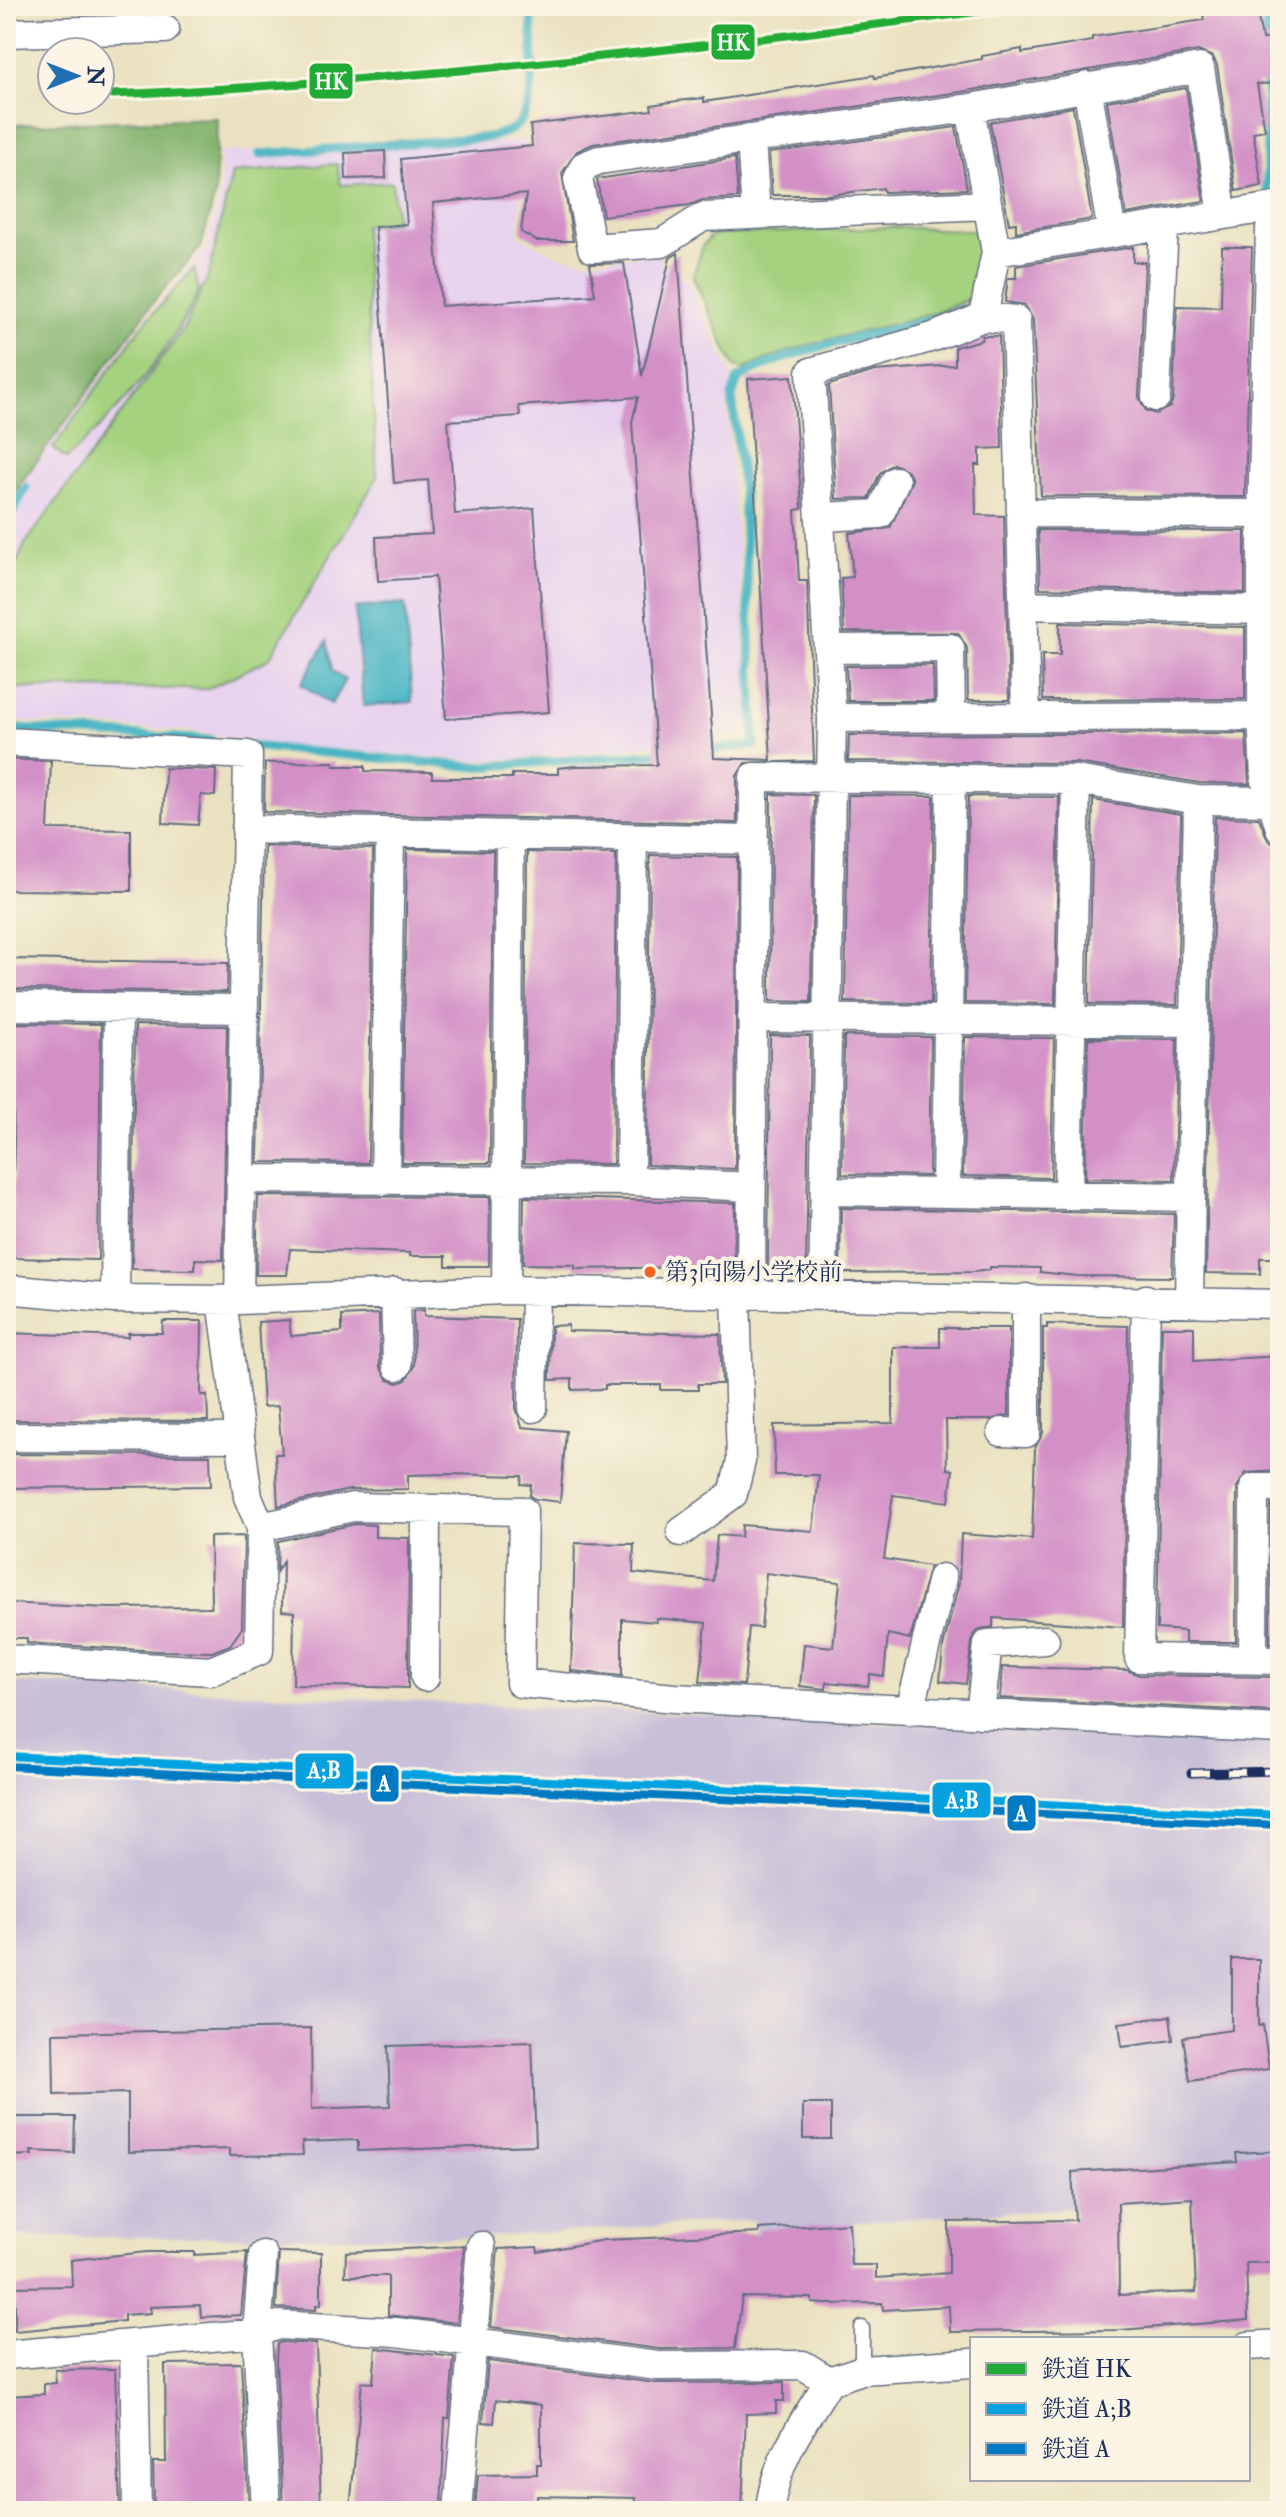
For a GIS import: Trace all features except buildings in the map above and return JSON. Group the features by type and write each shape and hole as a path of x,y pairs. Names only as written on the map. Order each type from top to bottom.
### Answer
{"street":[{"path":"17,24 165,29"},
{"path":"987,205 703,217 662,243 592,248 578,179 584,166 599,160 970,108 1200,68 1223,215"},
{"path":"1087,86 1112,233"},
{"path":"970,108 996,252 983,317"},
{"path":"751,139 756,214"},
{"path":"996,252 1280,205"},
{"path":"1280,205 1270,228 1274,325 1271,482 1262,514 1269,602 1262,716 1272,745 1271,801 1280,828"},
{"path":"1156,397 1164,225"},
{"path":"823,1296 832,718 811,372 933,337 983,317 1016,320 1026,714"},
{"path":"822,517 880,514 895,481"},
{"path":"1023,513 1262,514"},
{"path":"1023,605 1269,602"},
{"path":"828,649 950,648 951,716"},
{"path":"832,718 1026,714 1262,716"},
{"path":"6,742 248,755 240,1179 231,1300 239,1438 248,1497 261,1527 259,1651 211,1671 6,1659"},
{"path":"681,1532 733,1494 741,1461 744,1295 751,1187 754,777 1076,780 1198,800 1271,801"},
{"path":"946,1191 951,778"},
{"path":"1068,1194 1076,780"},
{"path":"1189,1300 1198,800"},
{"path":"246,829 754,840"},
{"path":"385,1181 390,833"},
{"path":"506,1290 510,836"},
{"path":"630,1181 633,838"},
{"path":"6,1006 243,1009"},
{"path":"115,1299 118,1008"},
{"path":"752,1018 1192,1022"},
{"path":"240,1179 630,1181 751,1187"},
{"path":"825,1191 1189,1197"},
{"path":"6,1289 115,1299 231,1300 506,1290 1146,1299 1280,1304"},
{"path":"395,1292 397,1366"},
{"path":"533,1408 535,1292"},
{"path":"1002,1432 1026,1433 1026,1298"},
{"path":"1146,1299 1139,1658 1267,1660 1254,1488 1280,1488"},
{"path":"6,1437 239,1438"},
{"path":"261,1527 353,1507 523,1511 520,1683 674,1698 1280,1729"},
{"path":"425,1677 426,1509"},
{"path":"910,1711 942,1578"},
{"path":"980,1714 988,1644 1045,1640"},
{"path":"458,2511 481,2246"},
{"path":"263,2255 257,2333 266,2511"},
{"path":"6,2355 257,2333 278,2325 474,2340 536,2353 658,2366 803,2365 829,2381"},
{"path":"1250,2346 1280,2344"},
{"path":"134,2345 137,2511"},
{"path":"770,2511 771,2497 793,2439 829,2381 862,2370 970,2363"}],"lane":[{"path":"862,2328 862,2370"}],"shaded area":[{"path":"525,141 518,236 558,256 586,261 658,254 663,267 688,282 732,376 727,404 751,722 744,735 566,755 474,761 264,743 188,731 6,721 6,540 18,508 29,493 23,482 136,330 206,249 220,197 221,152"},
{"path":"6,1682 1280,1742 1280,2195 854,2222 856,2263 757,2266 754,2220 478,2237 6,2237"}],"green space":[{"path":"217,118 215,195 201,247 157,297 20,484 6,517 6,125"},
{"path":"337,164 341,185 392,182 396,222 364,226 377,478 269,659 208,689 6,688 6,588 25,544 184,328 209,274 232,173"},
{"path":"894,227 975,231 989,277 981,293 924,316 803,347 743,370 734,366 693,277 703,245 712,235"},
{"path":"194,268 199,290 173,337 123,402 66,459 53,448 141,327"}],"water":[{"path":"405,604 412,702 363,706 355,608"},
{"path":"327,641 332,670 345,680 331,704 301,684"}],"waterway":[{"path":"260,154 491,137 514,128 528,105 531,89 531,6"},
{"path":"1265,6 1267,51"},
{"path":"1267,73 1267,192"},
{"path":"703,750 755,745 743,491 732,396 738,379 764,366 820,347 963,309"},
{"path":"6,525 26,487"},
{"path":"18,729 211,740"},
{"path":"249,746 476,767 669,753"}],"railway":[{"path":"1191,1773 1280,1771"}],"rail line":[{"name":"HK","path":"116,94 331,81 562,61 1022,6"},
{"name":"A;B","path":"6,1756 1280,1815"},
{"name":"A","path":"6,1766 1280,1825"}],"place":[{"name":"第3向陽小学校前","path":"650,1272"}]}
